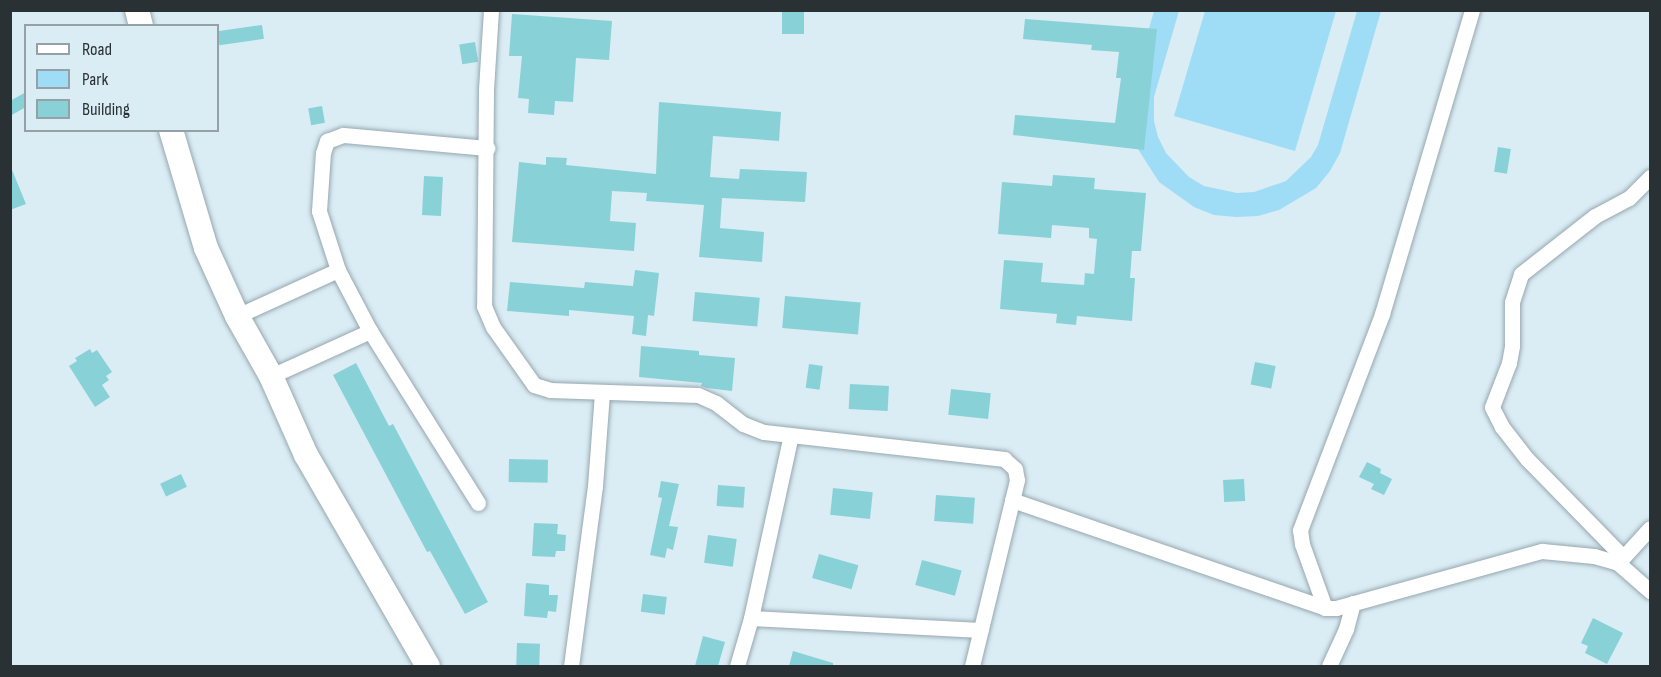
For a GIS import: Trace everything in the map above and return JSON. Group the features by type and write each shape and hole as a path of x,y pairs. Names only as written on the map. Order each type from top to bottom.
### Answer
{"main road":[{"path":"172,132 206,248 237,316 271,376 306,455 428,666"}],"street":[{"path":"491,10 486,90 484,306 493,327 534,385 550,390 698,395 716,403 753,429 1004,459 1017,474 972,666"},
{"path":"1325,608 1302,544 1300,530 1382,314 1472,10"},
{"path":"478,503 370,331 338,270 319,211 322,153 327,141 343,135 487,148"},
{"path":"1650,177 1629,198 1595,216 1521,274 1512,302 1512,346 1509,363 1492,406 1502,427 1527,459 1650,591"},
{"path":"237,316 338,270"},
{"path":"271,376 370,331"},
{"path":"571,666 595,486 602,392"},
{"path":"737,666 752,618 791,435"},
{"path":"1012,500 1325,608 1353,603 1542,551 1621,560"},
{"path":"1621,560 1650,528"},
{"path":"1329,666 1347,629 1353,603"},
{"path":"752,618 981,630"}],"green space":[{"path":"1154,11 1179,11 1154,97 1154,121 1158,137 1166,153 1189,177 1204,186 1237,193 1254,192 1286,181 1311,157 1318,145 1357,11 1381,11 1340,153 1330,171 1316,188 1279,210 1258,216 1236,217 1214,215 1194,207 1159,182 1136,146 1131,91"},
{"path":"1205,11 1336,11 1295,151 1174,116"}],"building":[{"path":"782,10 804,10 804,34 782,34"},
{"path":"512,14 612,21 609,60 576,58 573,102 555,101 554,115 528,113 529,99 518,98 522,56 509,56"},
{"path":"1025,19 1157,29 1144,150 1013,135 1015,115 1115,123 1121,78 1116,78 1119,52 1091,50 1092,45 1023,39"},
{"path":"262,25 264,39 219,45 219,31"},
{"path":"475,42 478,62 462,64 459,45"},
{"path":"24,93 24,108 10,116 10,101"},
{"path":"659,102 781,112 779,141 713,136 710,177 739,179 740,169 807,172 805,202 722,198 720,228 764,232 762,262 699,257 704,205 646,201 647,193 612,191 610,221 636,223 634,251 512,242 519,162 546,165 546,157 567,158 566,165 656,174"},
{"path":"322,106 325,123 311,125 308,108"},
{"path":"1498,147 1511,149 1507,174 1494,172"},
{"path":"10,165 26,204 10,210"},
{"path":"1053,175 1095,178 1094,189 1146,193 1141,251 1132,251 1130,278 1135,278 1132,321 1077,316 1076,325 1056,323 1057,314 1000,309 1004,260 1043,263 1041,282 1084,285 1085,273 1094,274 1097,239 1089,238 1089,228 1052,225 1051,238 998,234 1002,182 1052,186"},
{"path":"424,176 443,177 441,216 422,215"},
{"path":"635,270 659,273 654,316 648,315 646,336 632,334 634,316 569,310 569,316 507,311 510,282 584,288 585,282 633,286"},
{"path":"695,292 760,298 757,327 692,321"},
{"path":"785,296 861,303 858,335 782,328"},
{"path":"641,346 699,351 699,355 735,358 732,391 707,388 701,386 702,383 639,377"},
{"path":"90,349 92,353 97,350 112,372 106,376 109,380 102,385 110,397 95,407 69,366 77,361 75,358"},
{"path":"1255,362 1276,366 1271,389 1251,385"},
{"path":"356,363 389,426 393,424 488,602 465,614 430,551 427,552 333,375"},
{"path":"809,364 823,366 820,390 806,388"},
{"path":"850,384 889,386 888,411 849,409"},
{"path":"951,389 991,393 988,419 948,415"},
{"path":"509,459 548,460 548,483 509,482"},
{"path":"1367,462 1381,469 1380,473 1392,479 1384,495 1371,489 1374,484 1359,477"},
{"path":"181,474 187,487 166,496 160,484"},
{"path":"1244,479 1245,501 1224,502 1223,480"},
{"path":"661,481 679,484 669,526 678,527 673,550 667,548 665,558 650,555 662,498 658,497"},
{"path":"718,485 745,487 743,508 717,506"},
{"path":"833,488 873,492 870,519 830,515"},
{"path":"936,495 975,498 973,524 934,521"},
{"path":"534,523 558,524 557,534 566,535 565,551 556,551 555,557 532,556"},
{"path":"708,535 737,539 733,567 704,563"},
{"path":"819,554 858,565 852,589 812,578"},
{"path":"922,560 962,571 955,596 915,585"},
{"path":"526,583 549,585 549,595 558,595 556,612 548,611 547,618 524,616"},
{"path":"643,594 667,597 665,615 641,612"},
{"path":"1593,618 1623,633 1607,664 1585,653 1588,646 1581,643"},
{"path":"703,636 725,642 718,666 695,666"},
{"path":"517,643 540,644 539,666 516,666"},
{"path":"793,651 833,663 833,666 789,666"}]}
